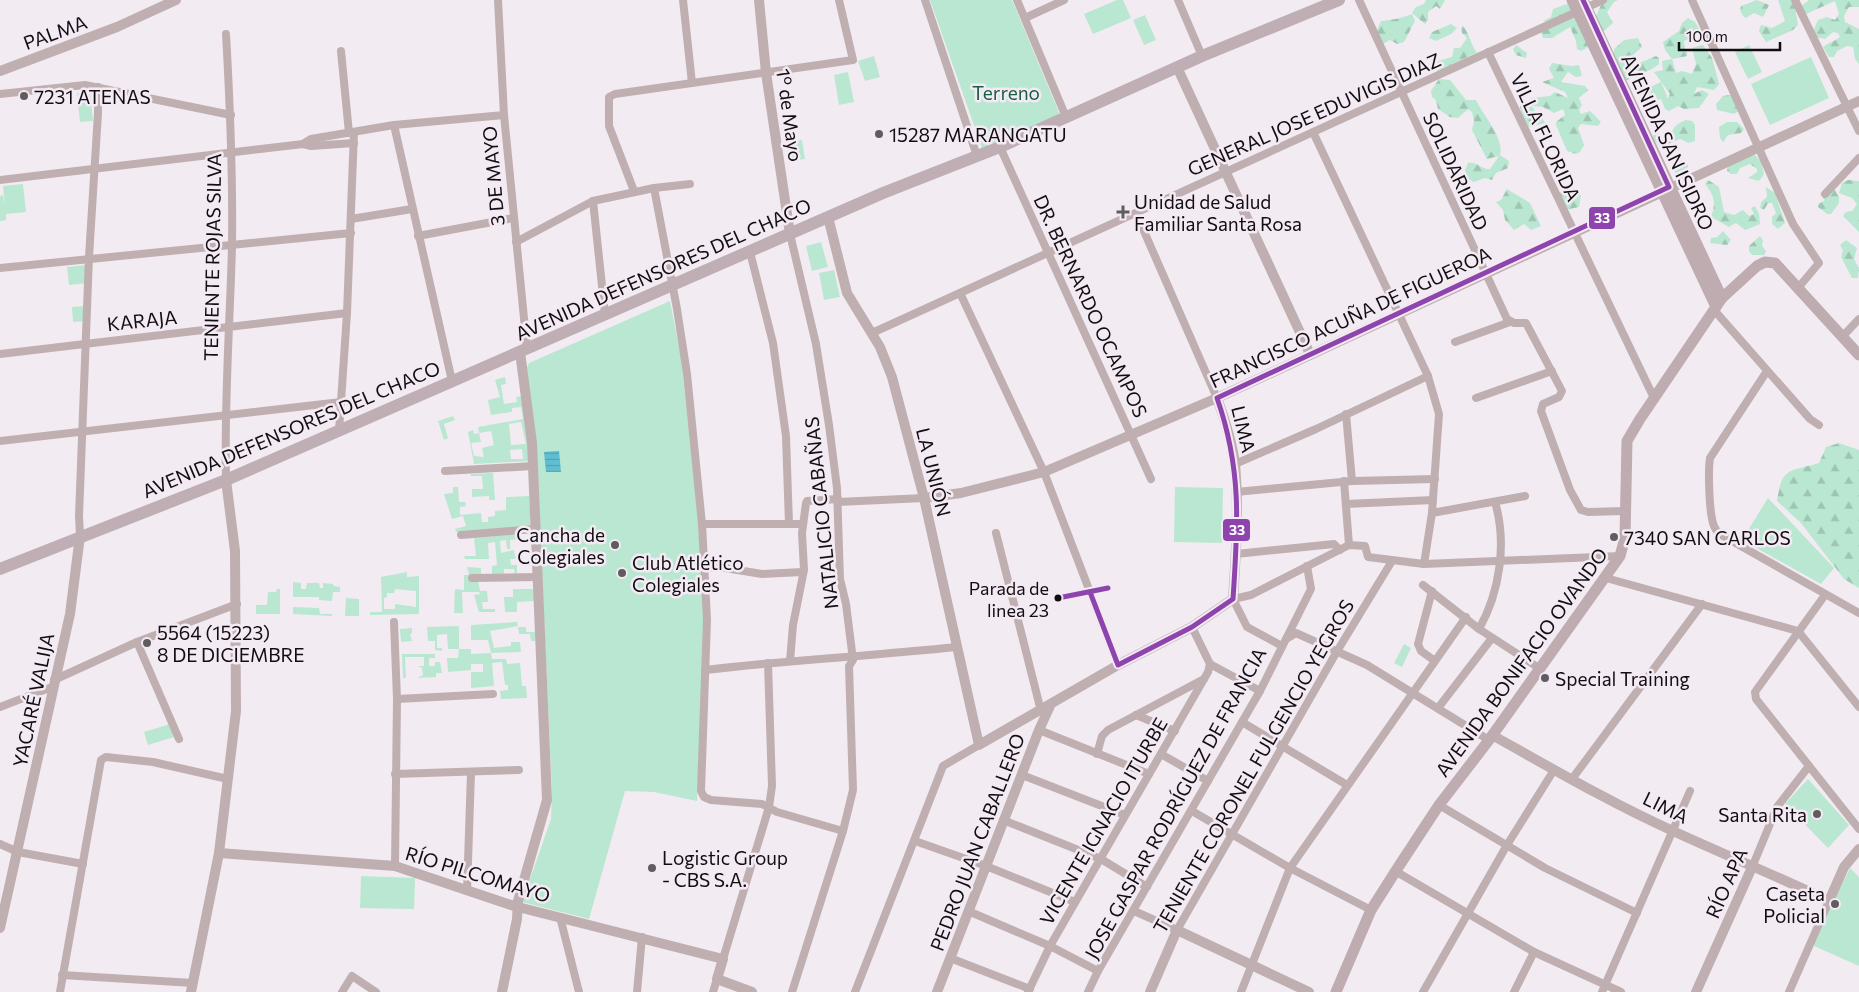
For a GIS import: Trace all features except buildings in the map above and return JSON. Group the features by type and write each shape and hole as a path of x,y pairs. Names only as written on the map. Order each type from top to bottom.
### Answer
{"main road":[{"name":"AVENIDA DEFENSORES DEL CHACO","path":"0,569 226,480 750,252 883,192 1000,147 1322,3 1339,0"},
{"name":"AVENIDA SAN ISIDRO","path":"1572,0 1582,6 1717,305"},
{"name":"AVENIDA BONIFACIO OVANDO","path":"1336,992 1371,910 1395,871 1439,806 1491,737 1620,556 1624,538 1627,441 1654,398 1717,305 1757,266 1765,262 1775,263 1798,288"},
{"path":"1798,288 1859,355"}],"street":[{"name":"PALMA","path":"0,71 117,28 176,0"},
{"name":"3 DE MAYO","path":"498,0 504,114 524,351"},
{"path":"683,0 692,83"},
{"name":"1º de Mayo","path":"759,0 766,73 790,234"},
{"path":"634,191 612,135 607,99 615,94 854,60 840,0"},
{"path":"925,0 977,156"},
{"path":"1017,0 1066,117"},
{"path":"1024,18 1064,0"},
{"path":"1178,0 1202,56"},
{"name":"SOLIDARIDAD","path":"1359,0 1510,322"},
{"name":"GENERAL JOSE EDUVIGIS DIAZ","path":"872,333 1488,52 1582,6 1603,0"},
{"path":"1692,0 1793,224 1819,263 1798,288"},
{"path":"1795,0 1859,131"},
{"name":"TENIENTE ROJAS SILVA","path":"226,34 231,115 232,245 224,416 226,480"},
{"path":"339,431 347,313 354,144 341,51"},
{"name":"VILLA FLORIDA","path":"1488,52 1654,398"},
{"path":"1178,67 1310,354"},
{"path":"0,94 85,85 231,115"},
{"path":"80,536 89,257 98,87"},
{"name":"FRANCISCO ACUÑA DE FIGUEROA","path":"803,524 807,501 924,498 961,493 1044,472 1217,398 1399,312 1859,101"},
{"path":"303,144 311,139 394,125 504,114"},
{"path":"394,125 452,381"},
{"path":"1313,132 1428,376 1439,414 1432,514 1424,564"},
{"path":"0,180 303,144 311,146 354,144"},
{"name":"DR. BERNARDO OCAMPOS","path":"1000,147 1152,479"},
{"path":"1825,194 1859,158"},
{"path":"516,242 593,201 634,191 690,184"},
{"path":"654,188 687,374 702,524 707,620 701,792 704,797 711,800 758,803 777,812 843,831"},
{"path":"593,201 606,314"},
{"path":"351,218 412,209"},
{"name":"LIMA","path":"1136,213 1217,398 1229,432 1235,464 1236,492 1236,554 1233,599 1246,628 1284,642"},
{"name":"LA UNIÓN","path":"828,217 847,293 872,333 892,377 924,498 978,745"},
{"path":"418,236 513,218"},
{"path":"0,268 89,257 351,233"},
{"name":"NATALICIO CABAÑAS","path":"790,234 816,344 838,500 840,579 846,604 853,658 850,666 854,779 843,831 792,992"},
{"path":"750,252 773,343 786,436 789,524"},
{"path":"960,293 1044,472 1118,665"},
{"path":"1717,305 1767,371 1810,419 1819,425"},
{"name":"KARAJA","path":"0,354 87,342 347,313"},
{"path":"1843,336 1859,319"},
{"path":"1455,342 1510,322 1526,323 1562,390 1561,394 1543,404 1540,411 1570,490 1581,510 1588,512 1625,511"},
{"path":"502,992 519,907 518,901 548,800 533,466 524,351"},
{"path":"1476,398 1552,371"},
{"path":"1767,371 1710,458 1708,469 1714,526 1720,534 1859,613"},
{"path":"1235,464 1428,376"},
{"path":"0,442 341,402"},
{"path":"1346,414 1348,481 1346,504 1349,545 1365,546 1368,556 1392,561 1424,564 1620,556"},
{"path":"445,471 533,466"},
{"path":"1236,492 1348,481 1435,479"},
{"path":"62,975 192,988 219,853 236,711 236,551 226,480"},
{"path":"1432,514 1525,496"},
{"path":"1346,504 1433,500"},
{"path":"1479,628 1488,614 1496,586 1500,561 1499,516 1495,502"},
{"path":"702,524 803,524 803,572 793,625 790,660"},
{"path":"461,535 535,529"},
{"path":"996,534 1041,711"},
{"name":"YACARÉ VALIJA","path":"0,928 18,852 53,683 70,614 80,536"},
{"path":"1236,554 1334,544 1340,550"},
{"name":"PEDRO JUAN CABALLERO","path":"978,745 1041,711 1118,665 1192,627 1233,599 1251,594 1349,545"},
{"name":"TENIENTE CORONEL FULGENCIO YEGROS","path":"1150,992 1177,930 1336,653 1392,561"},
{"path":"1284,642 1311,589 1307,566"},
{"path":"705,567 726,568 762,574 803,572"},
{"path":"472,578 538,577"},
{"path":"1606,578 1798,631 1859,707"},
{"path":"1423,585 1466,616 1492,638 1539,668"},
{"path":"1432,592 1418,644 1421,651 1435,660"},
{"path":"1825,595 1755,692 1756,699 1859,829"},
{"path":"0,707 137,642 236,604"},
{"path":"1572,779 1702,604"},
{"path":"1240,992 1290,868 1466,616"},
{"path":"394,622 397,699 395,866"},
{"path":"1192,627 1210,666 1260,691"},
{"name":"LIMA","path":"1294,634 1298,634 1336,653 1347,654 1491,737 1672,831 1753,865 1829,901"},
{"name":"JOSE GASPAR RODRÍGUEZ DE FRANCIA","path":"1088,992 1098,971 1260,691 1284,642 1294,634"},
{"path":"1438,708 1492,638"},
{"path":"137,642 179,739"},
{"path":"705,670 790,660 853,658 956,647"},
{"path":"713,992 769,808 772,786 768,663"},
{"name":"VICENTE IGNACIO ITURBE","path":"1029,990 1050,946 1162,754 1210,666"},
{"path":"1097,754 1105,732 1204,679"},
{"path":"397,699 493,694"},
{"name":"PEDRO JUAN CABALLERO","path":"937,992 1039,730 1051,705"},
{"path":"1136,715 1175,731"},
{"path":"1242,722 1347,785"},
{"path":"1039,730 1149,774"},
{"path":"855,992 944,765 978,745"},
{"path":"1162,754 1208,781"},
{"path":"60,992 101,760 106,757 152,762 228,778"},
{"name":"RÍO APA","path":"1696,992 1777,807 1808,766"},
{"path":"395,774 519,770"},
{"path":"1422,992 1507,845 1554,770"},
{"path":"467,891 470,773"},
{"path":"1022,775 1125,815"},
{"path":"1604,988 1690,791"},
{"path":"1439,806 1545,868 1637,913"},
{"path":"1192,811 1290,868 1371,910"},
{"path":"1004,820 1100,859 1147,887"},
{"path":"914,841 986,866 1075,902"},
{"path":"0,844 18,852 82,864"},
{"path":"1789,992 1844,867 1859,849"},
{"name":"RÍO PILCOMAYO","path":"219,853 395,866 519,907 722,959"},
{"path":"1395,871 1534,952 1604,988 1621,992"},
{"path":"968,911 1050,946 1098,971"},
{"path":"1134,911 1309,992"},
{"path":"560,917 579,992"},
{"path":"637,992 642,938"},
{"path":"1514,992 1534,952"},
{"path":"950,958 1029,990"},
{"path":"342,992 352,976 376,992"},
{"path":"717,979 752,992"}],"green space":[{"name":"Terreno","path":"930,0 1012,0 1060,115 982,148"},
{"path":"1117,0 1123,0 1131,18 1093,34 1084,14"},
{"path":"1426,0 1445,0 1440,9 1436,6 1428,12 1428,20 1425,24 1412,13 1416,7 1424,4"},
{"path":"1570,0 1572,13 1544,22 1551,17 1553,9 1567,4"},
{"path":"1603,0 1618,0 1614,2 1607,12 1613,23 1604,31 1598,30 1595,19"},
{"path":"1757,0 1769,5 1763,17 1754,13 1746,18 1743,16 1740,10 1741,6"},
{"path":"1778,0 1794,0 1798,25 1793,30 1766,42 1759,31 1761,25 1772,28 1785,21"},
{"path":"1809,0 1859,0 1859,7 1849,7 1844,16 1845,22 1859,29 1859,64 1855,59 1853,47 1847,46 1837,51 1834,57 1829,57 1823,47 1840,37 1838,33 1833,32 1825,39 1815,37 1814,29 1818,20 1827,17 1835,20 1839,14 1835,1 1806,14 1800,7"},
{"path":"1412,14 1415,21 1404,42 1397,44 1390,40 1381,45 1375,35 1381,21 1397,19"},
{"path":"1145,15 1156,40 1144,45 1133,20"},
{"path":"1575,17 1585,29 1588,47 1581,51 1577,49 1570,27 1552,38 1543,38 1541,31"},
{"path":"1688,18 1695,22 1699,29 1696,35 1684,41 1687,56 1672,59 1665,50 1663,42 1679,31 1682,23"},
{"path":"1451,24 1457,28 1451,34 1436,41 1429,38 1432,32"},
{"path":"1463,26 1477,53 1439,72 1434,66 1438,61 1452,57 1454,48 1460,48 1467,38 1462,33 1461,27"},
{"path":"1638,38 1642,47 1631,57 1631,61 1637,64 1656,56 1659,58 1659,64 1625,81 1614,57 1614,49 1624,40"},
{"path":"1516,45 1527,53 1526,58 1516,55 1513,49"},
{"path":"1703,45 1712,58 1719,84 1714,90 1697,87 1694,94 1702,90 1709,94 1699,108 1684,109 1678,106 1669,111 1665,109 1661,99 1664,95 1668,98 1670,94 1654,72 1663,70 1662,61 1672,59 1676,73 1682,71 1692,74 1696,64 1692,48"},
{"path":"1749,45 1762,72 1748,79 1735,52"},
{"path":"874,56 880,77 865,81 858,61"},
{"path":"1811,57 1829,98 1770,125 1751,84"},
{"path":"1552,63 1571,66 1579,65 1582,76 1576,77 1568,72 1561,82 1585,86 1588,90 1579,98 1582,105 1579,110 1581,114 1590,111 1601,122 1598,126 1581,124 1578,128 1584,145 1580,152 1576,154 1567,151 1556,125 1556,122 1565,115 1563,109 1554,113 1543,107 1532,106 1545,123 1531,127 1525,126 1520,107 1522,101 1531,105 1531,98 1550,96 1555,92 1568,98 1565,92 1542,82 1554,78 1549,69"},
{"path":"848,72 854,102 839,105 834,75"},
{"path":"1439,79 1450,80 1466,100 1476,100 1496,135 1501,149 1500,155 1509,161 1508,168 1496,173 1492,180 1485,178 1474,182 1468,179 1465,170 1468,163 1474,163 1490,169 1499,156 1487,159 1472,130 1474,121 1472,112 1468,109 1458,118 1450,117 1438,109 1431,91"},
{"path":"1661,82 1667,96 1645,106 1639,92"},
{"path":"90,92 93,121 80,122 77,93"},
{"path":"1736,94 1743,108 1734,114 1717,110 1716,104 1723,96"},
{"path":"1686,120 1692,121 1695,125 1695,141 1689,143 1680,139 1660,147 1652,137 1656,132 1664,138 1671,136 1676,126"},
{"path":"1727,122 1737,122 1744,129 1741,133 1728,135 1723,142 1720,138 1719,127"},
{"path":"802,140 805,159 791,161 788,142"},
{"path":"1755,155 1761,161 1764,174 1759,181 1748,178 1757,172 1757,169 1750,164 1740,168 1737,174 1731,174 1727,171 1728,166 1746,157"},
{"path":"1677,157 1688,165 1688,170 1677,175 1674,171 1680,166 1675,162"},
{"path":"1708,180 1719,187 1724,212 1734,215 1743,210 1749,216 1754,214 1751,208 1755,206 1759,214 1760,224 1745,230 1736,223 1730,226 1731,228 1711,217 1714,200 1705,184"},
{"path":"1848,180 1859,181 1859,232 1843,216 1846,212 1852,211 1857,204 1852,198 1839,193 1842,183"},
{"path":"23,184 26,212 6,214 6,220 0,221 0,196 3,195 5,206 3,186"},
{"path":"1563,187 1574,190 1581,195 1579,207 1565,210 1560,194"},
{"path":"1766,187 1775,193 1785,223 1778,229 1772,224 1772,217 1776,213 1772,203 1768,203 1764,210 1760,208 1761,202 1767,197"},
{"path":"1507,189 1530,203 1541,226 1531,230 1524,224 1514,230 1505,220 1503,210 1496,202 1501,200"},
{"path":"1834,189 1839,197 1839,203 1831,214 1827,214 1818,207 1818,204 1824,201 1823,196"},
{"path":"1723,231 1731,240 1727,245 1710,243 1711,238 1717,237"},
{"path":"1760,236 1763,240 1762,246 1766,251 1764,255 1752,255 1749,251 1749,246"},
{"path":"1846,240 1857,248 1854,259 1859,268 1858,278 1852,278 1841,257 1843,250 1840,245"},
{"path":"821,242 828,267 812,271 806,246"},
{"path":"86,265 88,283 69,285 67,267"},
{"path":"834,270 840,297 824,300 819,273"},
{"name":"Club Atlético Colegiales","path":"670,301 681,358 702,555 705,628 697,801 654,792 625,791 589,919 522,902 551,819 552,792 540,531 527,368 529,363"},
{"path":"84,306 86,321 73,322 72,307"},
{"path":"505,377 506,384 501,385 504,404 517,402 516,397 523,396 529,461 474,464 468,432 473,430 474,434 479,433 478,427 523,419 521,407 512,408 512,412 491,415 488,400 500,397 495,380","holes":["521,422 526,444 511,445 509,424","491,431 494,445 482,448 484,457 474,456 471,443 481,442 479,433","522,449 523,459 511,459 510,450"]},
{"path":"453,416 455,420 444,424 448,438 444,440 438,421"},
{"path":"1839,443 1859,450 1859,588 1844,579 1801,523 1777,501 1784,476 1793,470 1819,463 1826,447"},
{"path":"493,473 495,500 489,500 489,496 472,497 472,489 483,489 482,476 471,476 471,474"},
{"path":"453,487 458,487 459,502 465,502 466,506 460,507 460,515 481,513 482,522 488,522 488,517 495,516 495,511 506,510 506,497 529,496 531,527 456,532 455,529 466,526 463,516 452,519 444,494 453,493"},
{"path":"1175,487 1223,488 1222,543 1174,542"},
{"path":"1768,498 1834,568 1821,584 1742,540"},
{"path":"520,534 521,539 510,540 510,549 507,549 506,540 500,541 501,553 514,550 515,556 522,555 522,558 510,559 511,565 517,565 517,576 515,576 514,569 504,569 504,576 492,576 492,566 497,565 495,542 488,543 489,559 465,559 464,556 476,556 474,538"},
{"path":"467,567 481,568 481,576 478,580 480,591 487,591 488,602 482,602 483,609 495,609 495,612 479,612 474,595 480,594 479,592 462,592 463,613 454,613 455,589 464,590 464,575 469,575"},
{"path":"407,572 407,577 419,576 419,614 370,615 370,612 382,612 381,577","holes":["395,589 416,591 416,607 395,604 395,609 384,609 384,598 387,597 387,593 394,593"]},
{"path":"293,582 301,583 301,589 306,589 307,583 319,583 320,588 323,588 323,583 333,584 333,586 340,587 340,592 333,592 332,601 319,600 319,597 293,597"},
{"path":"277,589 280,589 280,614 256,614 256,605 267,605 268,592 276,592"},
{"path":"513,589 534,589 534,601 517,602 517,612 505,612 504,597 513,597"},
{"path":"346,598 359,599 359,616 345,616"},
{"path":"293,607 319,608 320,614 332,614 332,616 293,614"},
{"path":"517,622 518,626 490,631 494,648 511,646 511,642 520,642 521,652 491,653 488,640 471,640 471,625"},
{"path":"459,626 459,649 448,649 447,634 437,635 437,648 442,648 442,651 435,650 435,641 428,641 427,627"},
{"path":"518,627 526,627 526,632 535,632 535,641 531,641 530,634 519,634"},
{"path":"412,628 412,633 410,634 412,641 401,642 400,629"},
{"path":"1404,644 1411,648 1402,667 1394,663"},
{"path":"459,649 471,649 471,654 491,653 492,659 506,659 507,664 520,663 522,686 526,686 527,698 501,699 500,691 508,690 508,685 505,685 502,662 492,663 494,686 471,688 471,672 483,672 483,664 471,664 471,670 448,672 447,658 458,658"},
{"path":"402,654 435,654 435,658 429,658 429,666 435,666 435,662 440,662 442,673 436,673 436,677 417,678 423,675 422,668 418,666 424,666 424,657 405,657 406,678 403,678"},
{"path":"170,724 174,737 148,745 144,732"},
{"name":"Santa Rita","path":"1808,779 1849,825 1828,848 1785,804"},
{"path":"1850,868 1859,877 1859,966 1812,945"},
{"path":"361,876 415,878 414,909 360,908"}],"water":[{"path":"559,451 561,472 546,472 544,452"}],"transit line":[{"name":"33","path":"1090,592 1118,665 1192,627 1233,599 1237,522 1236,498 1231,449 1217,398 1669,187 1583,0"},
{"name":"33","path":"1058,598 1108,588"}],"place":[{"name":"7231 ATENAS","path":"24,96"},
{"name":"15287 MARANGATU","path":"879,134"},
{"name":"Unidad de Salud Familiar Santa Rosa","path":"1123,212"},
{"name":"7340 SAN CARLOS","path":"1614,537"},
{"name":"Cancha de Colegiales","path":"615,545"},
{"name":"Club Atlético Colegiales","path":"622,573"},
{"name":"Parada de linea 23","path":"1058,598"},
{"name":"5564 (15223) 8 DE DICIEMBRE","path":"147,643"},
{"name":"Special Training","path":"1545,678"},
{"name":"Santa Rita","path":"1817,814"},
{"name":"Logistic Group - CBS S.A.","path":"652,868"},
{"name":"Caseta Policial","path":"1835,904"}]}
